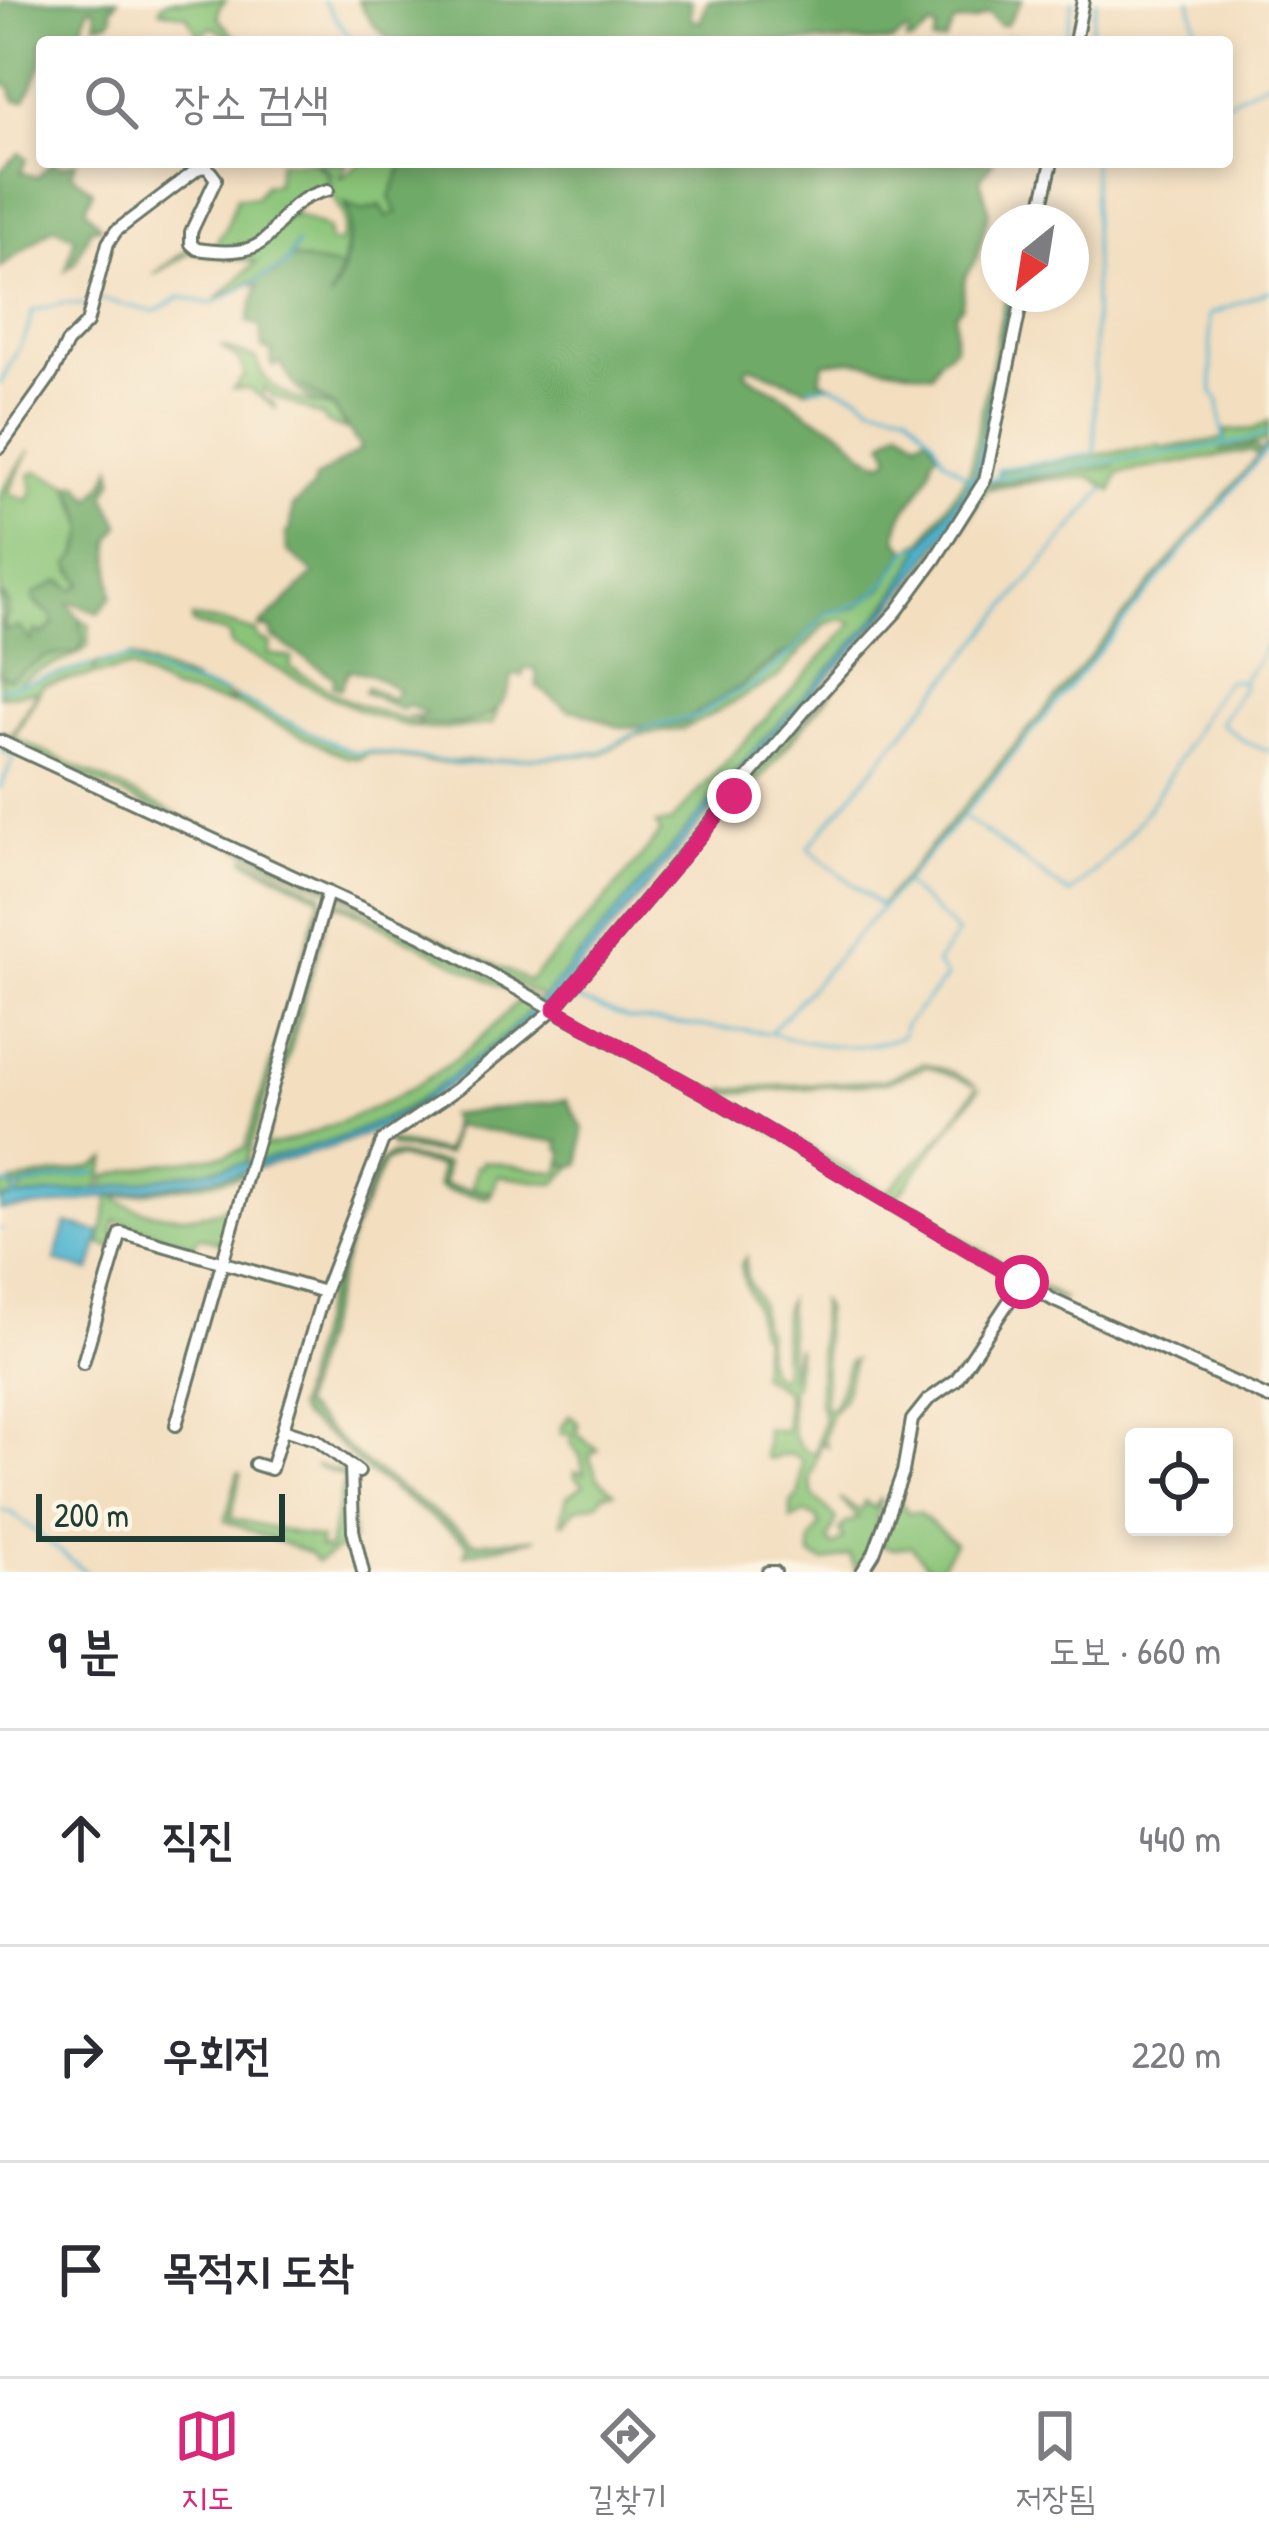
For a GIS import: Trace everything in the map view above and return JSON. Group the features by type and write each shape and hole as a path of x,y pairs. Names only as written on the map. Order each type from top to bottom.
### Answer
{"street":[{"path":"1076,36 1083,0"},
{"path":"0,447 52,374 67,343 87,323 108,243 132,217 199,168"},
{"path":"207,168 216,179 191,232 191,244 216,252 243,252 264,243 290,207 328,190"},
{"path":"1042,204 1051,168"},
{"path":"255,1464 271,1469 324,1292 383,1140 457,1089 546,1004 897,611 986,478 1019,312"},
{"path":"0,741 420,935 706,1094 1083,1316 1269,1398"},
{"path":"176,1425 328,892"},
{"path":"82,1363 121,1233 324,1292"},
{"path":"862,1572 874,1553 903,1472 912,1420 928,1400 956,1380 1022,1282"},
{"path":"286,1430 317,1440 355,1469 353,1531 363,1572"}],"green space":[{"path":"4,0 118,0 109,22 96,24 95,8 89,7 80,36 36,36 36,77 25,101 15,100 10,86 0,81 0,6"},
{"path":"226,0 218,18 234,36 213,27 199,36 186,15 160,10 162,4"},
{"path":"358,0 691,0 691,19 700,22 708,0 1022,0 1006,25 999,25 988,13 954,23 948,36 935,36 937,29 931,27 920,36 909,36 907,31 900,36 386,36"},
{"path":"20,153 27,159 21,172 37,177 47,168 74,168 72,174 93,191 85,208 101,227 91,228 75,263 66,270 75,237 54,227 0,268 0,171"},
{"path":"278,168 320,168 328,174 326,187 297,201 263,242 211,250 226,228 237,197 255,198 265,185 276,184"},
{"path":"325,168 344,168 339,179 354,168 402,168 390,197 398,213 387,217 381,205 362,210 344,203 350,220 342,268 292,258 297,242 284,265 216,300 256,262 191,252 153,275 185,251 243,254 299,205 290,217 328,228 330,242 339,243 344,220 332,193 330,172"},
{"path":"402,168 988,168 980,179 987,204 981,204 981,241 965,277 962,306 955,314 955,347 939,359 932,374 850,360 824,363 820,380 830,384 806,389 753,367 745,371 840,430 878,460 887,461 891,454 883,442 901,427 918,440 927,434 938,452 901,518 898,541 907,549 882,587 855,606 827,612 792,651 773,659 741,686 684,721 634,728 570,711 537,687 536,668 524,669 523,676 512,675 500,705 464,723 417,724 419,720 407,716 425,713 407,705 402,710 364,692 367,687 392,699 398,690 372,675 349,670 340,689 332,685 335,678 271,636 272,629 259,627 314,574 287,550 292,507 313,488 315,479 361,449 333,406 302,385 332,407 307,398 280,362 271,364 272,352 262,348 260,326 247,322 258,285 246,284 276,273 292,258 342,268 329,300 339,281 347,254 347,205 362,211 381,206 387,217 397,213 390,197"},
{"path":"1002,312 1007,312 974,474 928,541 919,545 923,547 908,574 852,647 766,737 601,936 543,998 419,931 0,738 0,731 12,735 37,691 0,696 0,674 9,678 48,656 80,650 84,640 79,618 90,625 84,650 16,685 93,665 94,670 97,664 128,658 140,663 128,656 195,682 170,678 227,694 226,699 233,701 231,696 355,753 370,751 410,758 370,753 359,759 347,757 236,705 173,691 129,668 43,685 14,737 529,981 661,833 656,824 670,823 853,623 842,619 825,624 778,677 683,729 636,735 600,754 498,760 600,753 645,729 685,723 793,651 828,613 855,608 883,588 969,472"},
{"path":"220,346 257,359 267,380 286,394 332,407 347,430 273,396 264,387 263,397 275,408 250,389 233,389 245,375 240,361"},
{"path":"1269,421 1266,441 1219,451 1254,446 1259,449 1255,454 1118,473 1112,491 1091,477 987,489 919,596 852,667 745,798 738,795 886,627 983,486 1116,466 986,484 998,479 999,471 1158,445 1165,448 1224,439 1225,445 1224,431 1255,429"},
{"path":"1269,443 962,815 881,905"},
{"path":"30,450 8,493 28,500 30,475 36,471 68,484 86,530 71,570 82,583 74,591 59,582 44,592 36,605 55,624 41,635 36,633 31,642 23,634 5,631 5,597 0,596 0,494"},
{"path":"112,466 114,479 105,495 120,525 110,542 112,596 98,613 68,604 79,618 84,640 77,653 48,656 9,679 0,674 0,596 8,603 8,616 2,623 5,631 19,627 31,641 35,630 42,635 54,625 52,616 33,600 34,594 59,581 74,590 82,583 69,564 82,545 84,525 68,484 79,484 91,498"},
{"path":"192,618 256,632 271,644 268,654 292,658 290,667 301,674 349,701 417,724 467,723 497,712 492,724 443,729 375,716 231,646 229,634 193,624"},
{"path":"497,761 458,765 435,762"},
{"path":"246,857 322,893 322,903 246,1163 103,1189 106,1176 245,1148 320,900"},
{"path":"335,899 421,937 539,1002 476,1060 410,1106 337,1139 254,1162 327,906","holes":["339,904 521,997 479,1040 408,1090 355,1116 264,1146 329,910"]},
{"path":"923,1063 977,1086 927,1066 884,1083 718,1094 887,1192 979,1089 896,1199 1065,1300 710,1094 725,1089 884,1080"},
{"path":"567,1100 583,1129 580,1164 572,1167 562,1163 559,1142 454,1126 447,1155 392,1147 388,1141 445,1152 452,1123 449,1115"},
{"path":"390,1154 446,1164 444,1185 492,1192 489,1198 446,1191 438,1186 440,1167 398,1158 385,1161 352,1234 301,1405 362,1461 475,1542 537,1538 464,1555 468,1544 359,1465 296,1408 327,1291 378,1165"},
{"path":"107,1159 98,1189 0,1202 0,1186 11,1185 17,1198 25,1186 99,1172 25,1184 17,1188 12,1182 94,1167"},
{"path":"483,1161 559,1173 562,1163 572,1167 555,1184 498,1176 492,1192 472,1189 476,1166"},
{"path":"243,1172 241,1177 115,1198 169,1215 199,1215 225,1207 230,1214 222,1243 198,1236 195,1246 116,1220 112,1248 100,1244 109,1197"},
{"path":"746,1258 747,1277 766,1331 767,1363 778,1377 788,1301 790,1380 797,1350 792,1427 804,1449 816,1450 824,1418 819,1402 820,1301 824,1306 825,1410 835,1405 849,1361 854,1360 843,1399 830,1415 824,1438 827,1446 821,1442 810,1480 813,1495 837,1519 828,1540 833,1546 843,1539 840,1530 846,1523 859,1518 840,1499 861,1511 865,1501 873,1508 881,1498 873,1543 857,1572 850,1555 825,1562 811,1556 810,1542 820,1525 816,1517 806,1513 791,1520 802,1459 790,1454 765,1456 766,1428 786,1431 786,1391 760,1375 763,1337 743,1276 741,1265"},
{"path":"570,1415 578,1423 578,1435 598,1450 589,1456 598,1478 614,1492 604,1494 598,1503 575,1509 561,1522 567,1496 584,1485 575,1477 575,1472 584,1473 570,1443 572,1434 561,1434"},
{"path":"315,1465 348,1475 353,1541 317,1562 309,1553 225,1521 238,1473 231,1518 321,1539 319,1547 328,1550 345,1477"},
{"path":"901,1487 901,1503 908,1512 919,1513 955,1543 939,1568 929,1568 911,1546 893,1549 878,1544"}],"water":[{"path":"1007,312 1014,312 982,477 957,516 889,612 769,742 555,997 507,1042 403,1119 332,1147 238,1173 52,1206 0,1210 3,1199 107,1188 268,1159 337,1139 407,1110 507,1034 551,989 765,738 890,604 925,542 974,474"},
{"path":"66,1223 101,1233 90,1271 55,1261"}],"waterway":[{"path":"323,0 349,36"},
{"path":"1067,36 1073,0"},
{"path":"1090,36 1097,0"},
{"path":"1190,0 1199,36"},
{"path":"1233,99 1269,80"},
{"path":"996,478 998,469 1095,454 1093,168"},
{"path":"98,299 155,312 180,297 212,304 285,266 297,244"},
{"path":"1224,444 1219,402 1213,393 1209,315 1269,291"},
{"path":"0,384 28,330 32,311 65,303 87,306"},
{"path":"809,387 830,385 871,404 907,411 934,440 943,458 971,479"},
{"path":"987,479 1235,443 1269,433"},
{"path":"964,814 1269,447"},
{"path":"880,906 808,848 1105,488"},
{"path":"236,697 355,753 462,764 600,752 645,728 696,717 753,685 827,613 867,599 908,550 923,545"},
{"path":"568,1004 575,999 629,1019 770,1033 963,816 1069,894 1129,833 1220,690 1227,681 1241,681 1269,639"},
{"path":"99,663 128,658 161,675 227,693"},
{"path":"0,689 93,665"},
{"path":"1242,681 1243,688 1220,723 1269,751"},
{"path":"0,750 14,757 0,788"},
{"path":"770,1033 837,1046 872,1044 903,1035 904,1026 947,977 936,964 958,933 904,883"},
{"path":"16,1200 17,1190 25,1185 97,1172"},
{"path":"0,1185 14,1188"},
{"path":"0,1510 12,1513 86,1572"}],"route":[{"path":"734,796 554,1009 1022,1282"}]}
